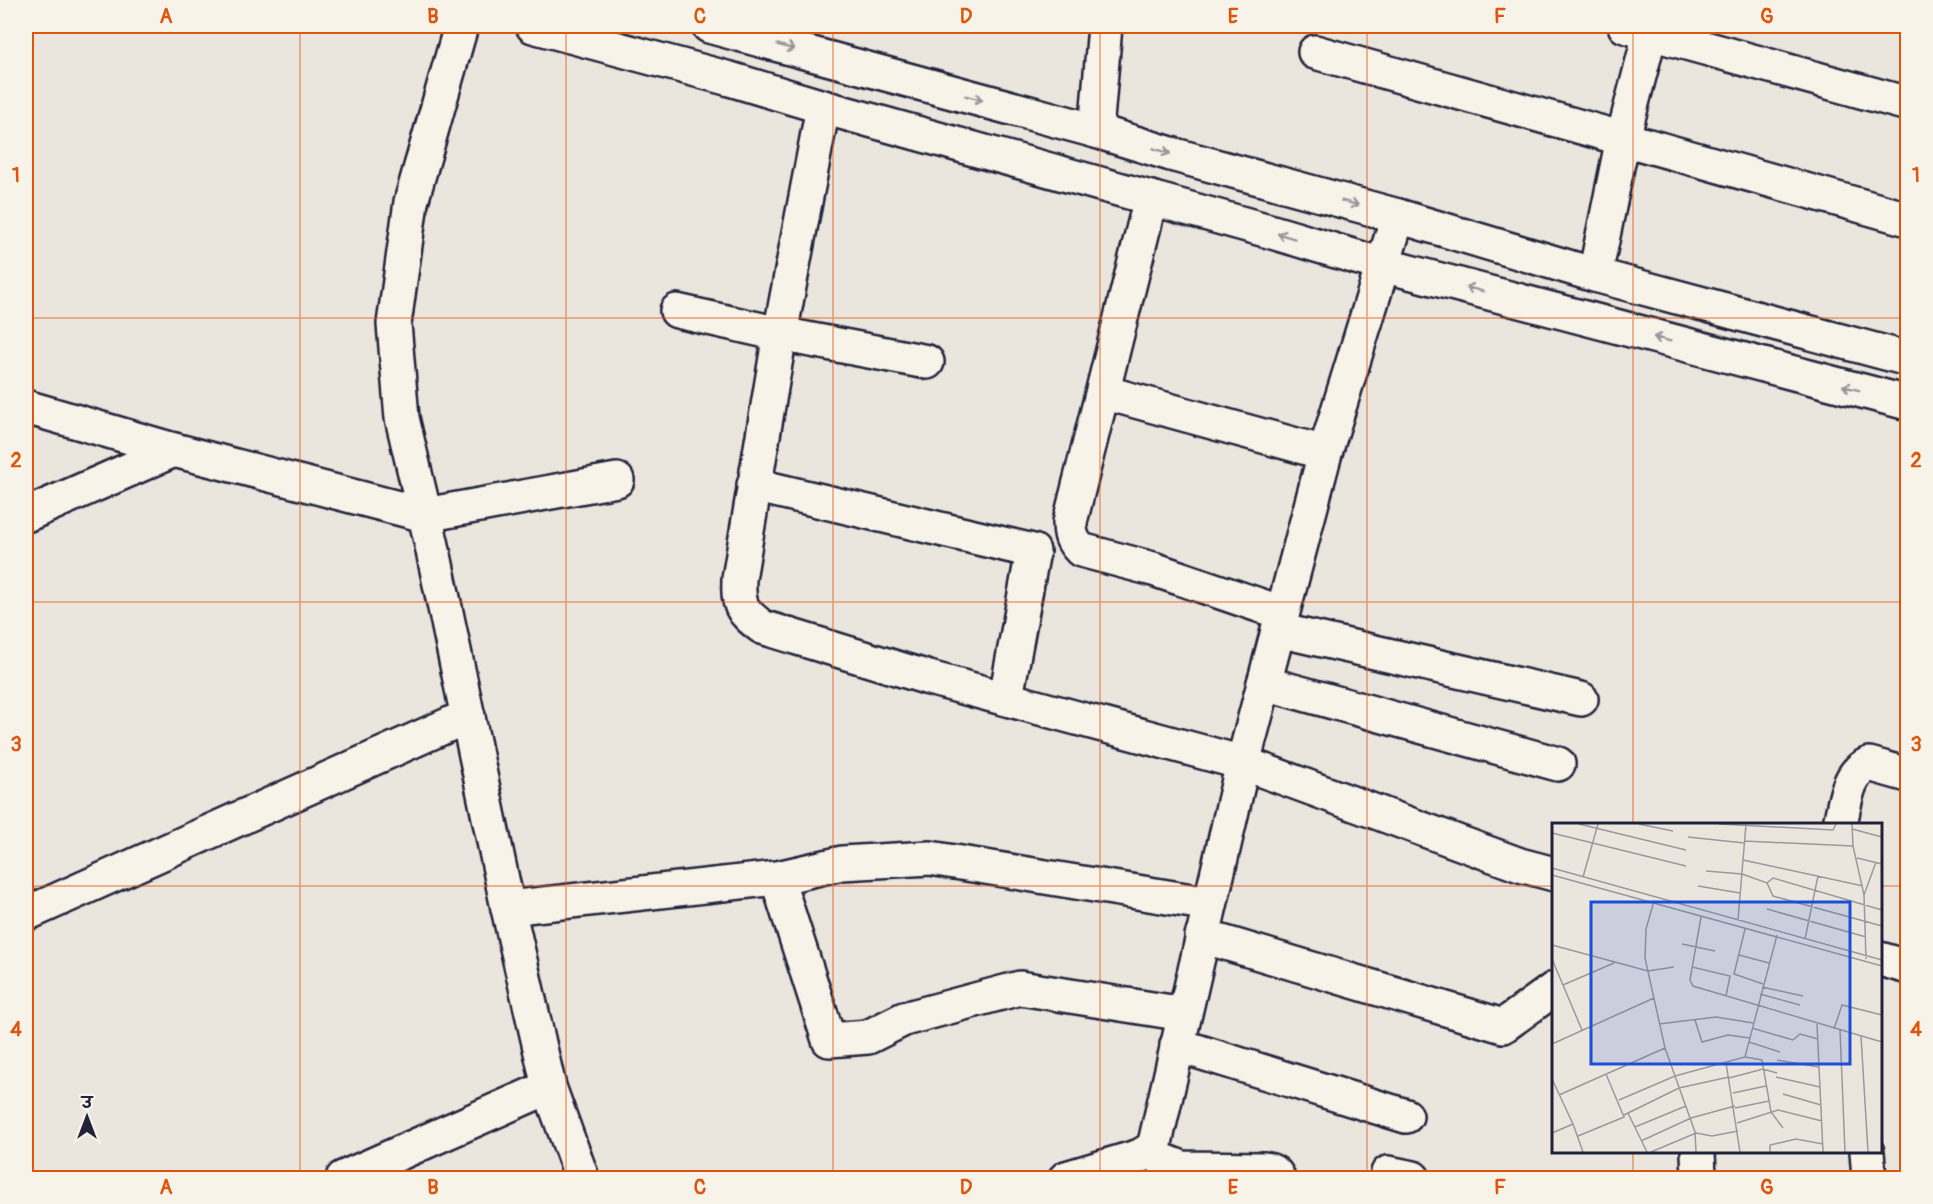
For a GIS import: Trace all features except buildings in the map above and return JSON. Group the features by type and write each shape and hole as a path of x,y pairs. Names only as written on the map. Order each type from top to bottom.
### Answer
{"street":[{"path":"461,26 411,202 394,324 402,417 549,1087 582,1179"},
{"path":"533,26 730,79 1383,265 1908,404"},
{"path":"709,26 1096,131 1171,154 1398,216 1595,275 1908,359"},
{"path":"1096,131 1105,26"},
{"path":"1595,275 1643,28 1908,104"},
{"path":"1316,52 1908,219"},
{"path":"823,107 780,334 739,579 738,600 748,616 762,627 929,678 1243,763 1520,865 1552,873"},
{"path":"1151,198 1070,522 1073,542 1081,550 1152,569 1280,622 1581,699"},
{"path":"1066,1179 1130,1159 1150,1150 1155,1143 1243,763 1325,453 1398,216"},
{"path":"677,311 780,334 927,362"},
{"path":"1103,392 1325,453"},
{"path":"26,407 174,450 425,515 617,480"},
{"path":"26,515 174,450"},
{"path":"754,485 1033,551 1006,697"},
{"path":"1264,683 1558,764"},
{"path":"26,914 468,716"},
{"path":"1841,823 1854,774 1863,766 1869,764 1908,775"},
{"path":"508,908 777,878 842,863 930,858 1210,904"},
{"path":"777,878 829,1040 867,1037 904,1019 1020,988 1180,1029 1406,1116"},
{"path":"1203,936 1503,1026 1552,990"},
{"path":"1882,960 1908,967"},
{"path":"344,1179 549,1087"},
{"path":"1150,1150 1164,1161 1182,1168 1264,1169 1277,1174 1278,1179"},
{"path":"1698,1153 1699,1179"},
{"path":"1867,1153 1869,1179"}]}
